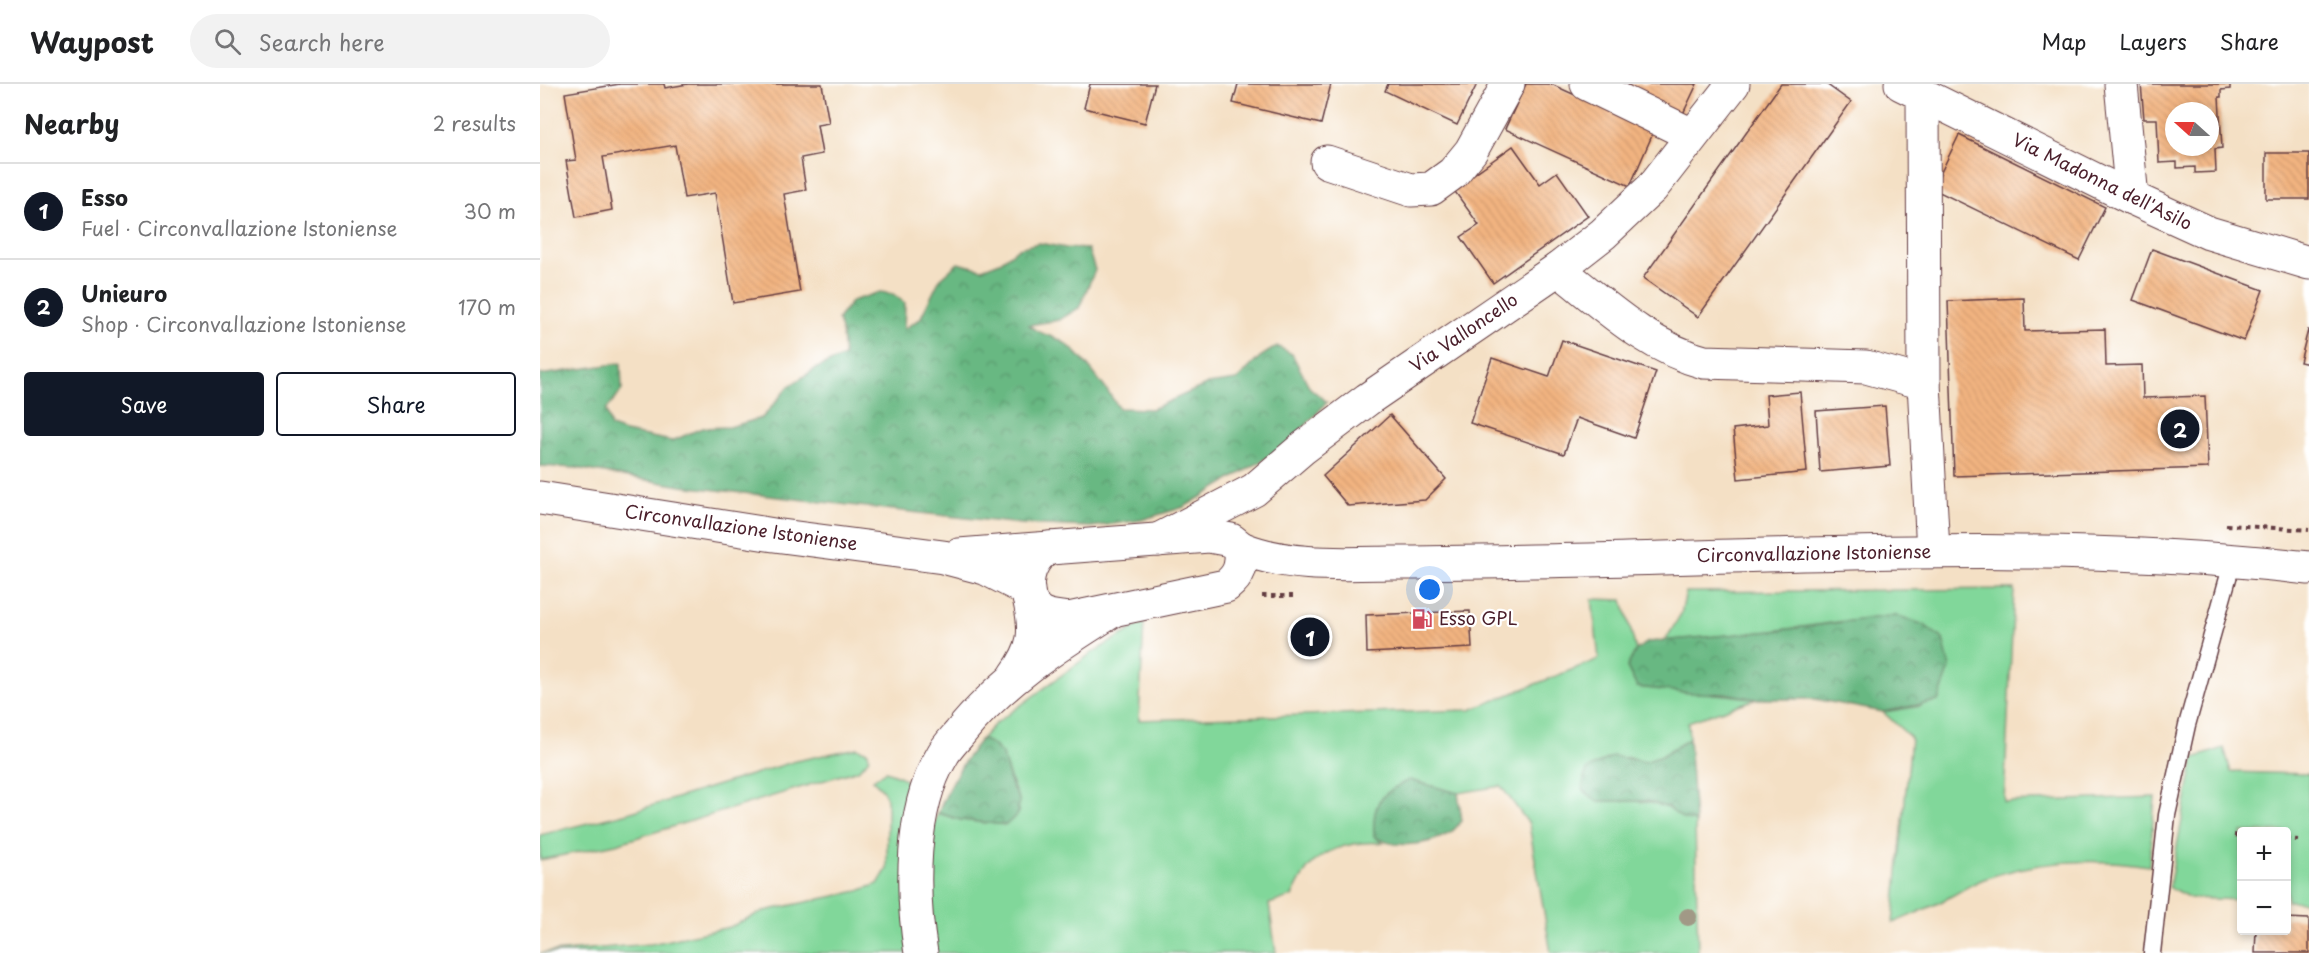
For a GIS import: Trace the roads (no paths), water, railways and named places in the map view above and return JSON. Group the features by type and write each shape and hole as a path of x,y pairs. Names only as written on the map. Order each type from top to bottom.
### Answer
{"street":[{"path":"1327,162 1411,190 1431,189 1453,173 1471,151 1508,84"},
{"path":"1587,84 1692,135"},
{"name":"Via Valloncello","path":"1158,540 1254,490 1303,448 1368,399 1558,269 1626,214 1652,188 1733,84"},
{"path":"2121,84 2132,198"},
{"path":"1912,90 1933,551"},
{"name":"Via Madonna dell'Asilo","path":"1912,90 2132,198 2209,233 2309,263"},
{"path":"1558,269 1629,325 1662,347 1684,357 1704,362 1866,367 1924,383"},
{"name":"Circonvallazione Istoniense","path":"540,498 774,535 943,556 985,568 1028,594 1036,609 1049,617 1069,619 1319,564"},
{"name":"Circonvallazione Istoniense","path":"943,556 1209,536 1231,540 1241,548 1267,557 1319,564 1460,563 1933,551 2135,554 2233,560 2309,568"},
{"path":"1012,680 1029,656 1033,637 1034,620 1026,585 1030,570 1039,555 1050,548"},
{"path":"1226,586 1237,578 1242,564 1241,548"},
{"path":"921,953 915,919 915,874 919,826 928,787 942,755 971,719 1012,680 1066,639 1113,610"}],"lane":[{"path":"2152,953 2167,815 2187,725 2233,560"}],"place":[{"name":"Unieuro","path":"2180,429"},
{"name":"Esso GPL","path":"1422,619"},
{"name":"Esso","path":"1310,637"}]}
